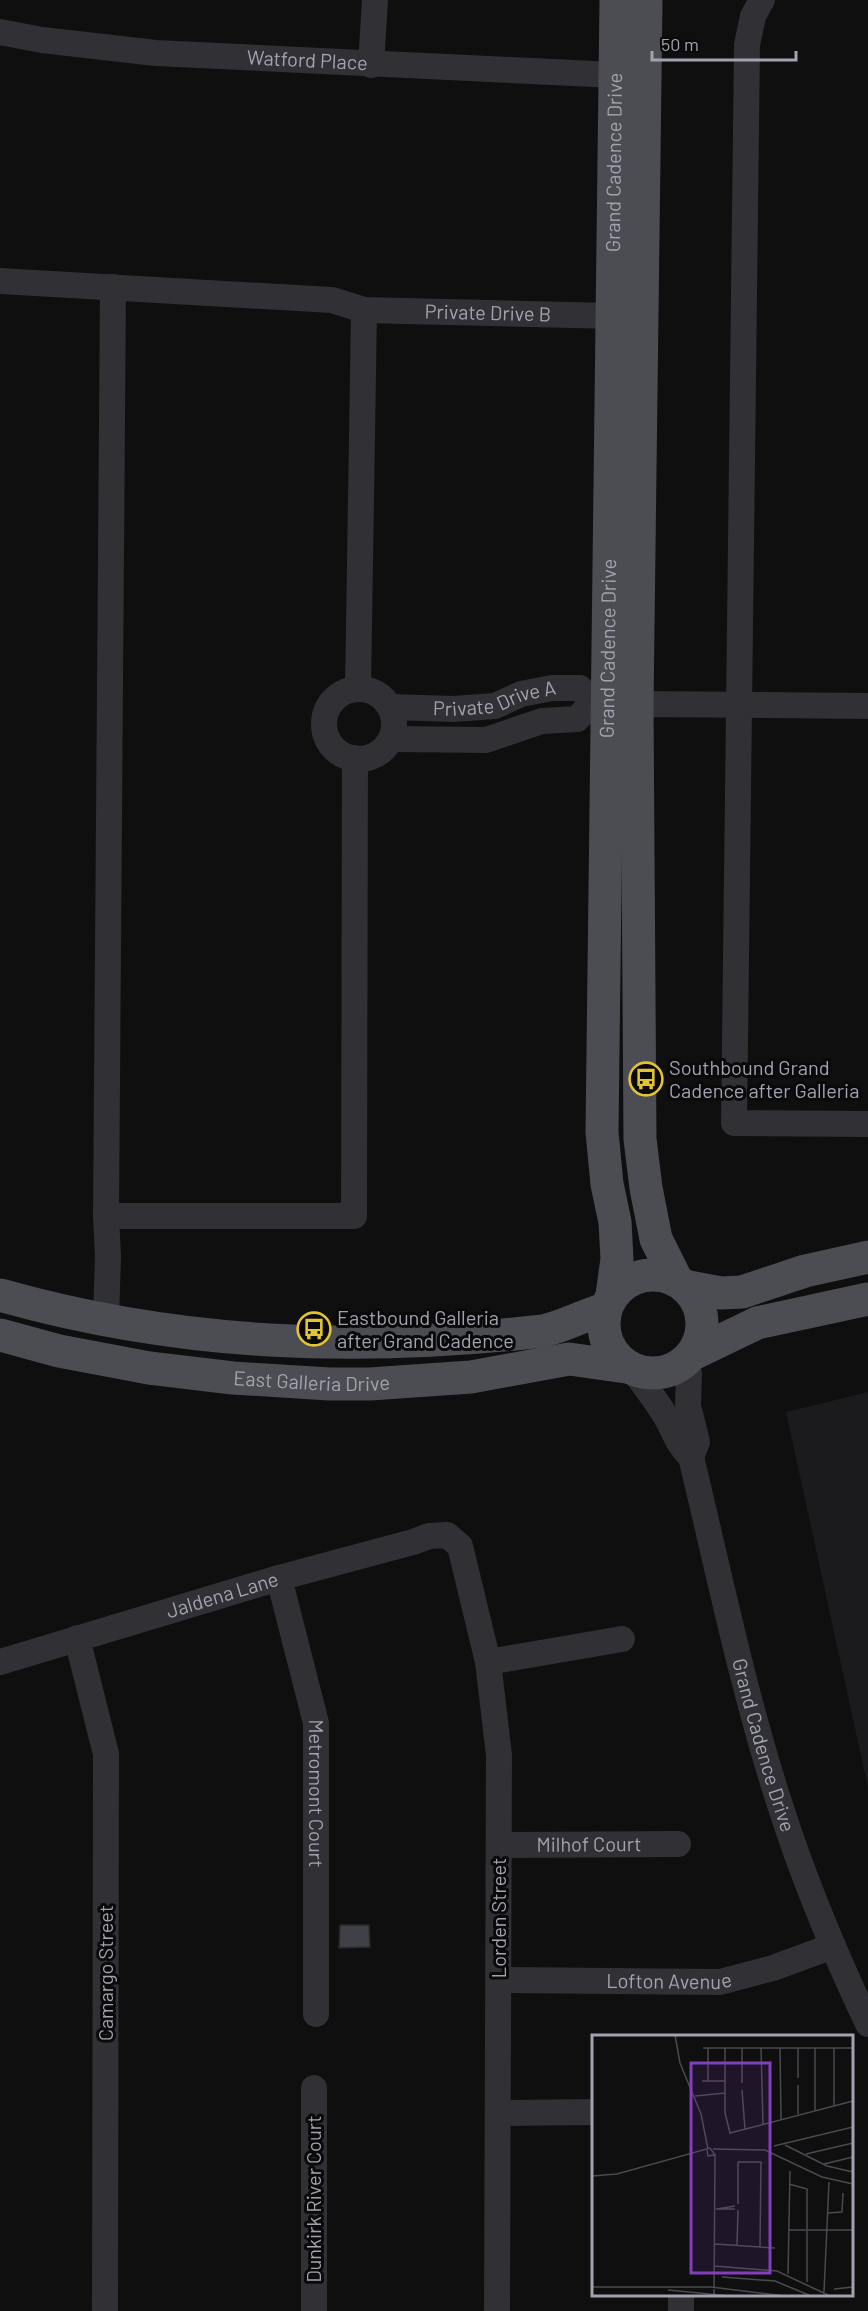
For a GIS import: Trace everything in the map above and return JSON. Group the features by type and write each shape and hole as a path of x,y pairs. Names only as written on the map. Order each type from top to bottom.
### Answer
{"main road":[{"name":"Grand Cadence Drive","path":"609,1302 617,1259 615,1222 607,1184 602,1132 612,703 612,316 616,0"},
{"name":"Grand Cadence Drive","path":"646,0 612,703 640,1139 646,1188 656,1239 680,1283"},
{"path":"868,1257 805,1271 742,1292 721,1293 680,1283 663,1276 649,1275 635,1278 622,1285 609,1302 603,1325 606,1341 614,1356 630,1368 647,1374 661,1373 675,1369 690,1357 757,1323 868,1299"},
{"path":"680,1283 697,1303 702,1325 700,1340 690,1357"},
{"name":"East Galleria Drive","path":"0,1294 106,1320 233,1338 336,1343 425,1340 543,1330 558,1327 609,1302"},
{"name":"East Galleria Drive","path":"0,1335 59,1351 149,1368 233,1378 296,1382 370,1384 471,1377 569,1359 630,1368"}],"street":[{"path":"371,65 375,0"},
{"path":"762,0 753,16 747,45 734,1123 868,1124"},
{"name":"Watford Place","path":"0,32 42,40 156,52 371,65 615,75"},
{"name":"Private Drive B","path":"0,281 332,300 364,310 612,316"},
{"path":"106,1320 113,287"},
{"path":"358,689 364,310"},
{"name":"Private Drive A","path":"390,707 454,709 495,706 521,694 552,688 580,688 612,703"},
{"path":"358,689 375,693 390,707 394,717 391,739 376,754 355,758 344,755 327,737 324,725 326,714 331,703 340,694 358,689"},
{"path":"612,703 868,706"},
{"name":"Private Drive A","path":"391,739 486,740 542,721 577,719 612,703"},
{"path":"454,709 455,741"},
{"path":"106,1216 354,1216 355,758"},
{"name":"Grand Cadence Drive","path":"690,1357 688,1406 697,1442 691,1457"},
{"name":"Grand Cadence Drive","path":"630,1368 654,1396 680,1447 691,1457 761,1743 796,1853 833,1946 868,2024"},
{"name":"Jaldena Lane","path":"0,1662 279,1578 429,1536 447,1535"},
{"name":"Lorden Street","path":"447,1535 460,1546 488,1662 499,1755 497,2311"},
{"name":"Metromont Court","path":"279,1578 316,1723 316,2014"},
{"name":"Camargo Street","path":"77,1638 106,1754 105,2311"},
{"path":"488,1662 622,1639"},
{"name":"Milhof Court","path":"499,1845 678,1844"},
{"name":"Lofton Avenue","path":"499,1980 720,1982 773,1968 833,1946"},
{"name":"Dunkirk River Court","path":"314,2088 314,2311"},
{"path":"498,2113 592,2112"}],"shaded area":[{"path":"868,1392 868,1788 786,1412"}],"building":[{"path":"340,1925 369,1925 370,1947 339,1948"}],"place":[{"name":"Southbound Grand Cadence after Galleria","path":"646,1079"},
{"name":"Eastbound Galleria after Grand Cadence","path":"314,1329"}]}
